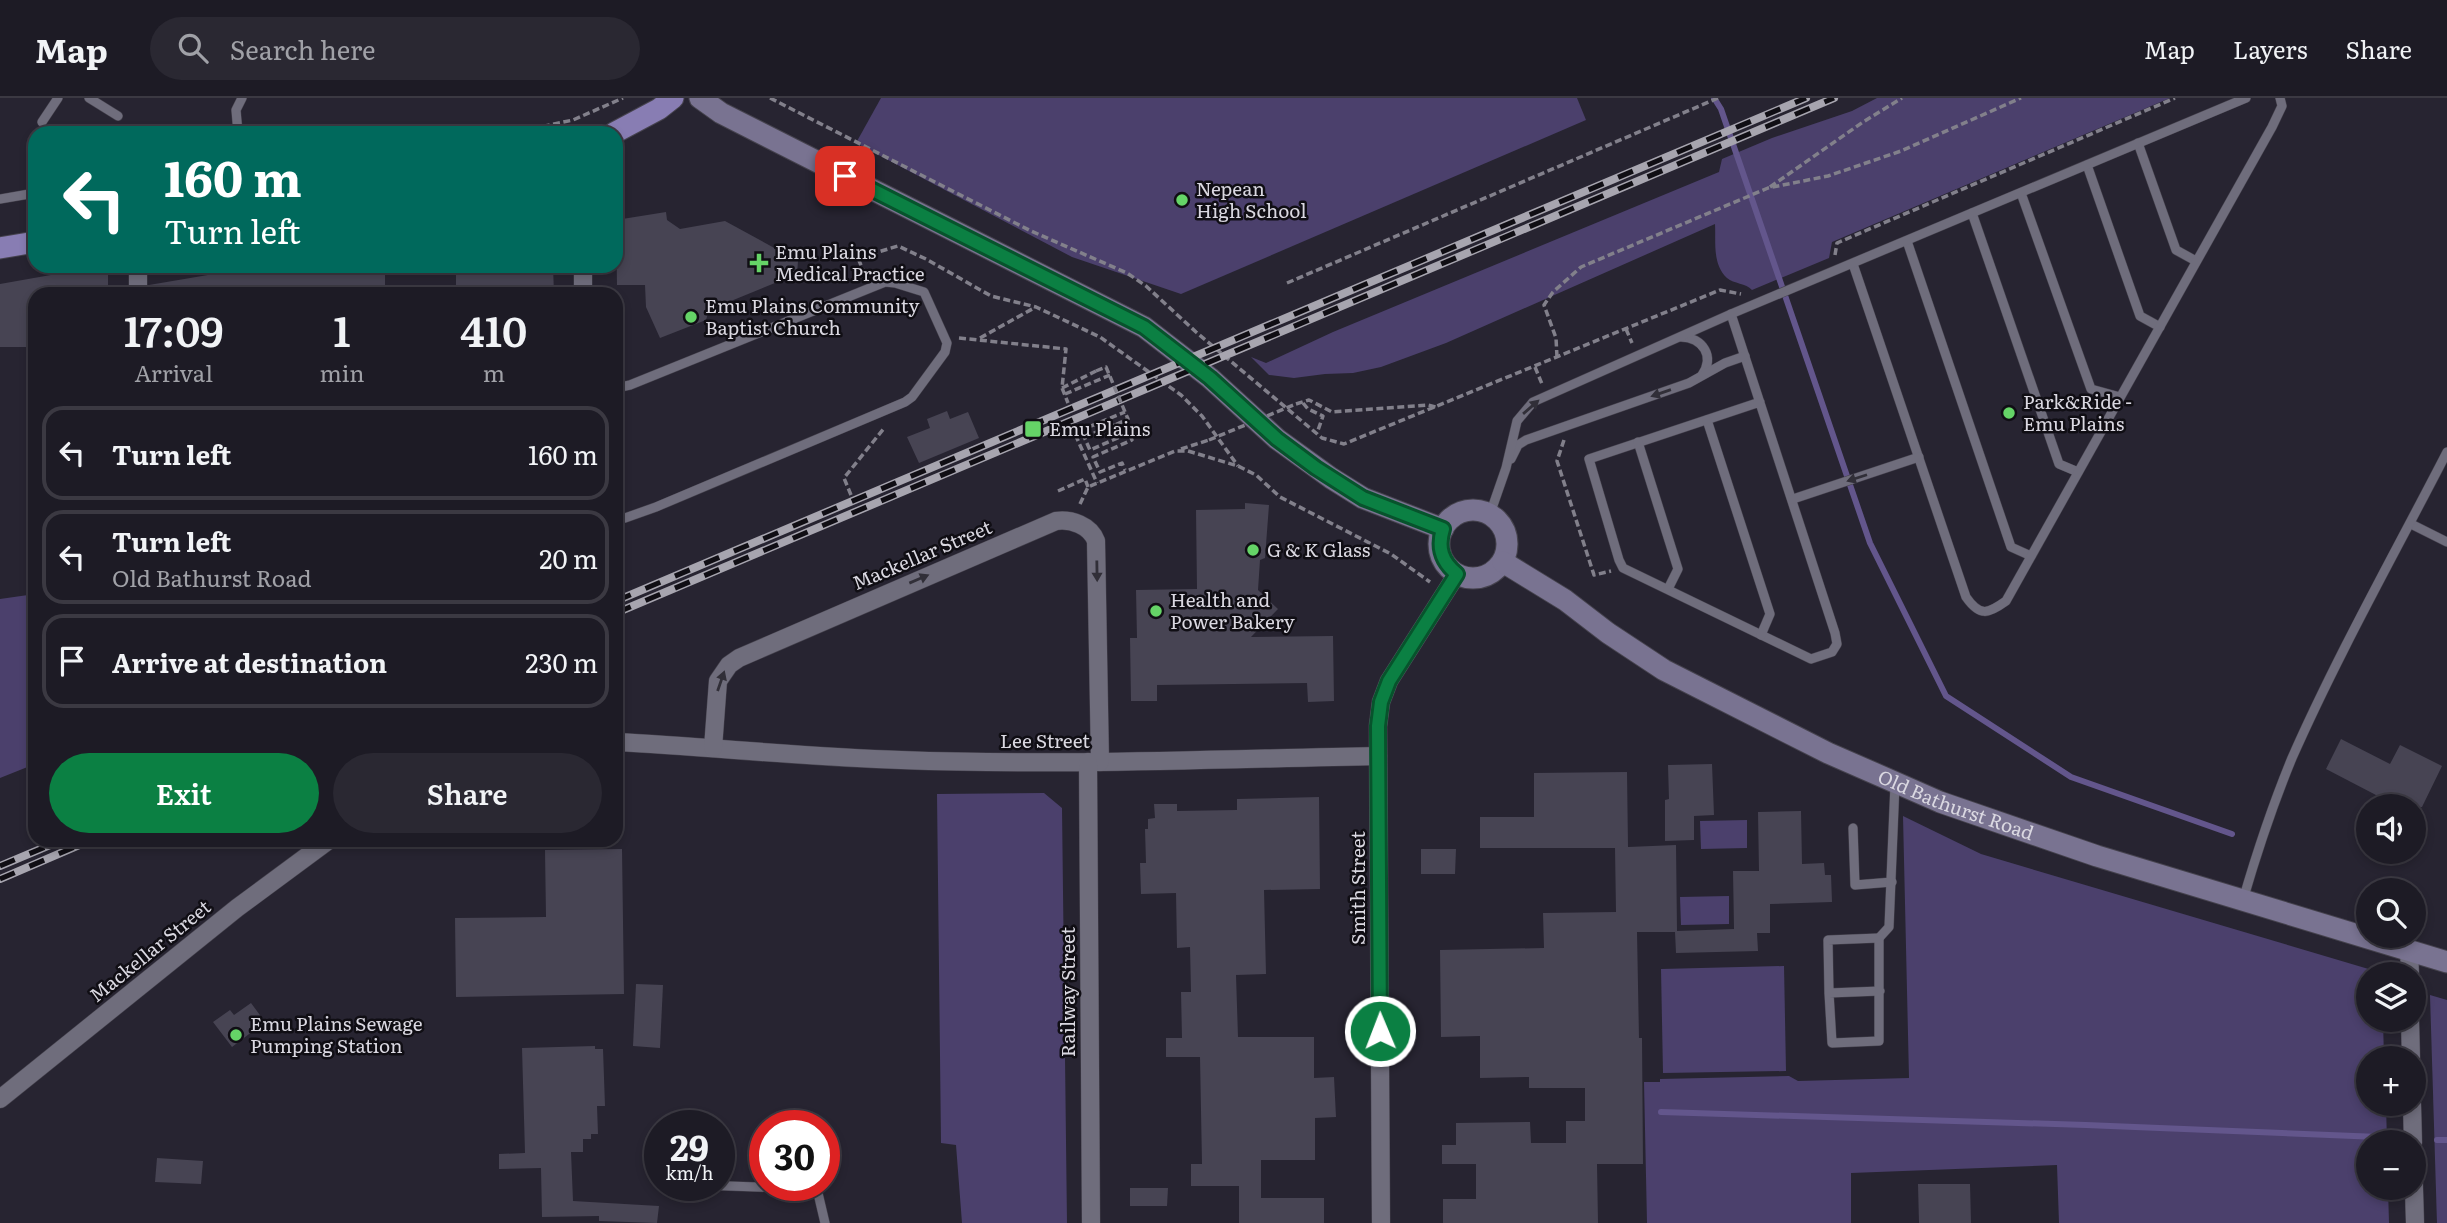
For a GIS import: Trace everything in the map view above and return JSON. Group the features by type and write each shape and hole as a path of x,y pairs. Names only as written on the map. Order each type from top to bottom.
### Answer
{"highway":[{"path":"623,128 659,109 673,98"},
{"path":"0,248 28,243"}],"main road":[{"path":"700,98 721,113 1144,327 1210,378 1277,439 1331,478 1363,498 1443,529"},
{"path":"1472,510 1490,514 1505,530 1507,541 1503,562 1487,575 1477,578 1457,574 1443,559 1440,539 1443,529 1463,512 1472,510"},
{"name":"Old Bathurst Road","path":"1503,562 1565,600 1608,633 1664,670 1828,753 1895,782 2009,827 2447,962"}],"street":[{"name":"Mackellar Street","path":"713,748 718,681 729,665 739,658 1044,526 1065,520 1090,530 1096,541 1094,762"},
{"name":"Smith Street","path":"1381,1223 1378,756 1381,702 1389,681 1457,574"},
{"path":"623,742 713,748"},
{"name":"Lee Street","path":"713,748 901,760 1094,762 1378,756"},
{"name":"Railway Street","path":"1091,1223 1094,762"},
{"name":"Mackellar Street","path":"0,1098 237,908 320,847"},
{"path":"2409,950 2409,962"},
{"path":"2414,1200 2415,1223"}],"lane":[{"path":"42,122 58,98"},
{"path":"89,98 118,116"},
{"path":"237,126 236,110 242,98"},
{"path":"1490,514 1506,468 1517,421 1533,402 1731,314 2246,98"},
{"path":"1853,264 1966,597 1973,608 1985,612 1996,609 2006,600 2272,127 2282,106 2280,98"},
{"path":"2138,143 2176,250 2196,261"},
{"path":"2087,165 2140,316 2160,327"},
{"path":"2021,193 2091,389 2120,397"},
{"path":"0,199 28,194"},
{"path":"1972,213 2059,464 2078,472"},
{"path":"1907,241 2011,547 2031,556"},
{"path":"623,386 870,287 890,282 924,292 947,337 945,352 912,397 905,402 656,508 623,518"},
{"path":"1731,314 1793,499 1837,643 1832,653 1811,659 1623,568 1589,459 1760,402"},
{"path":"1679,337 1694,340 1704,348 1708,362 1701,378"},
{"path":"1506,468 1518,445 1526,440 1701,378 1725,363 1745,356"},
{"path":"1707,420 1770,614 1761,635"},
{"path":"1638,442 1678,569 1668,589"},
{"path":"2243,900 2292,759 2336,666 2447,452"},
{"path":"1793,499 1919,457"},
{"path":"2411,524 2447,542"},
{"path":"1878,938 1879,1041 1832,1044 1828,940 1878,938 1889,927 1895,782"},
{"path":"1853,828 1855,885 1892,882"},
{"path":"1829,993 1880,990"},
{"path":"735,1186 817,1189 825,1223"}],"path":[{"path":"545,126 573,120 623,98"},
{"path":"770,98 1031,230 1127,272 1322,438 1344,444 1720,290 1750,296"},
{"path":"1287,283 1718,98"},
{"path":"1768,188 1902,98"},
{"path":"1558,357 1556,338 1544,305 1553,292 1581,267 1768,188 1828,176 1901,151 2021,98"},
{"path":"1834,260 1837,243 2175,98"},
{"path":"870,287 858,258 898,246 991,296 1036,307 1100,337 1181,395 1202,416 1237,466"},
{"path":"979,339 1036,307"},
{"path":"947,337 1066,349 1062,388 1068,403"},
{"path":"1062,388 1106,366 1110,374 1128,419 1084,437"},
{"path":"1065,394 1110,374"},
{"path":"1080,504 1088,487 1125,470 1308,400 1332,412 1428,405 1437,407"},
{"path":"1302,402 1308,409 1323,416 1317,433"},
{"path":"1074,433 1125,412"},
{"path":"1071,425 1097,483"},
{"path":"851,495 844,478 886,427"},
{"path":"1560,428 1565,443 1557,461 1594,575 1623,568"},
{"path":"1082,430 1090,450 1129,433 1132,440 1093,457 1100,472 1122,463 1125,470"},
{"path":"1175,451 1188,451 1237,466 1256,475 1280,497 1391,554 1446,594"},
{"path":"1058,491 1085,479 1088,487"}],"shaded area":[{"name":"Nepean High School","path":"881,98 1577,98 1586,120 1181,294 1072,257 856,143"},
{"path":"1877,98 2170,98 1832,242 1829,258 1752,290 1730,280 1722,272 1716,252 1715,224 1446,343 1381,367 1353,373 1294,378 1269,375 1251,357 1266,363 1333,332 1719,172 1722,159 1772,138 1852,111"},
{"path":"28,595 28,767 0,778 0,599"},
{"path":"1044,793 1062,808 1067,1223 962,1223 956,1145 941,1143 937,794"},
{"path":"1903,816 1981,854 2356,965 2356,1032 2383,1032 2384,1046 2356,1046 2356,1116 2386,1116 2387,1130 2356,1130 2356,1200 2388,1200 2389,1223 2059,1223 2057,1165 1851,1173 1851,1223 1647,1223 1644,1082 1660,1082 1660,1079 1789,1076 1798,1081 1909,1078"},
{"path":"1747,820 1747,848 1701,849 1700,821"},
{"path":"1729,896 1729,924 1681,925 1680,897"},
{"path":"1784,966 1786,1071 1663,1073 1661,969"},
{"path":"2430,995 2447,1000 2447,1223 2437,1223"}],"building":[{"path":"666,212 667,220 680,229 725,221 798,261 797,274 709,310 706,320 660,338 646,307 645,285 617,285 617,273 623,273 623,219"},
{"path":"62,273 108,273 108,287 28,287 28,347 0,347 0,284"},
{"path":"220,273 385,273 385,287 149,285"},
{"path":"456,273 553,273 554,287 456,287"},
{"path":"947,411 950,419 968,412 979,438 919,463 907,437 930,428 927,419"},
{"path":"1245,503 1269,505 1265,558 1260,560 1258,590 1278,609 1251,637 1333,636 1334,701 1308,702 1307,683 1157,685 1157,701 1131,701 1130,638 1137,638 1136,590 1197,589 1196,510 1245,509"},
{"path":"2341,739 2390,764 2400,745 2442,766 2426,799 2426,794 2374,794 2326,769"},
{"path":"1712,764 1714,815 1694,816 1694,840 1665,841 1665,800 1669,799 1668,765"},
{"path":"1627,772 1628,847 1676,845 1677,931 1734,929 1733,871 1759,871 1758,812 1801,811 1802,864 1824,863 1825,875 1831,875 1832,902 1770,904 1770,933 1757,933 1758,951 1676,953 1675,932 1637,932 1639,1038 1642,1038 1643,1164 1597,1164 1598,1223 1443,1223 1443,1199 1476,1199 1476,1164 1442,1164 1442,1145 1456,1145 1456,1123 1530,1122 1531,1143 1566,1143 1566,1121 1585,1121 1585,1088 1529,1088 1529,1077 1480,1078 1480,1036 1441,1037 1440,950 1544,948 1543,913 1616,912 1615,848 1480,848 1480,817 1534,817 1534,773"},
{"path":"1319,797 1320,889 1264,890 1266,974 1236,975 1238,1037 1314,1037 1314,1078 1334,1077 1336,1117 1315,1118 1315,1160 1261,1160 1261,1198 1324,1198 1324,1223 1239,1223 1239,1186 1191,1186 1191,1164 1202,1164 1200,1057 1166,1057 1166,1038 1182,1038 1181,992 1191,992 1190,947 1177,948 1176,893 1141,894 1140,863 1146,863 1145,829 1148,829 1148,819 1155,818 1154,804 1177,804 1177,811 1237,810 1237,799"},
{"path":"622,849 624,994 456,997 455,918 546,917 545,850"},
{"path":"1421,849 1456,849 1455,874 1421,874"},
{"path":"636,984 663,985 660,1048 633,1046"},
{"name":"Emu Plains Sewage Pumping Station","path":"251,1003 265,1022 232,1047 213,1022 230,1010 234,1015"},
{"path":"595,1046 595,1049 603,1049 605,1106 597,1106 598,1134 591,1134 591,1139 583,1139 583,1152 571,1152 573,1201 659,1206 657,1223 599,1221 599,1216 542,1217 541,1168 499,1169 499,1154 525,1153 522,1048"},
{"path":"157,1158 203,1161 201,1184 155,1182"},
{"path":"1918,1184 1970,1184 1971,1223 1919,1223"},
{"path":"1130,1188 1168,1188 1167,1206 1130,1206"}],"waterway":[{"path":"1714,98 1721,109 1870,543 1946,696 2071,777 2232,834"},
{"path":"1661,1112 2356,1136"},
{"path":"2437,1140 2447,1140"}],"railway":[{"path":"623,598 1806,98"},
{"path":"623,610 1834,98"},
{"path":"0,866 45,847"},
{"path":"0,879 75,847"}],"place":[{"name":"Nepean High School","path":"1182,200"},
{"name":"Emu Plains Medical Practice","path":"759,263"},
{"name":"Emu Plains Community Baptist Church","path":"691,317"},
{"name":"Park&Ride - Emu Plains","path":"2009,413"},
{"name":"Emu Plains","path":"1033,429"},
{"name":"G & K Glass","path":"1253,550"},
{"name":"Health and Power Bakery","path":"1156,611"},
{"name":"Emu Plains Sewage Pumping Station","path":"236,1035"}],"route":[{"path":"845,176 1144,327 1210,378 1277,439 1316,468 1363,498 1443,529 1440,549 1443,559 1457,574 1389,681 1381,702 1378,726 1380,1031"}]}
